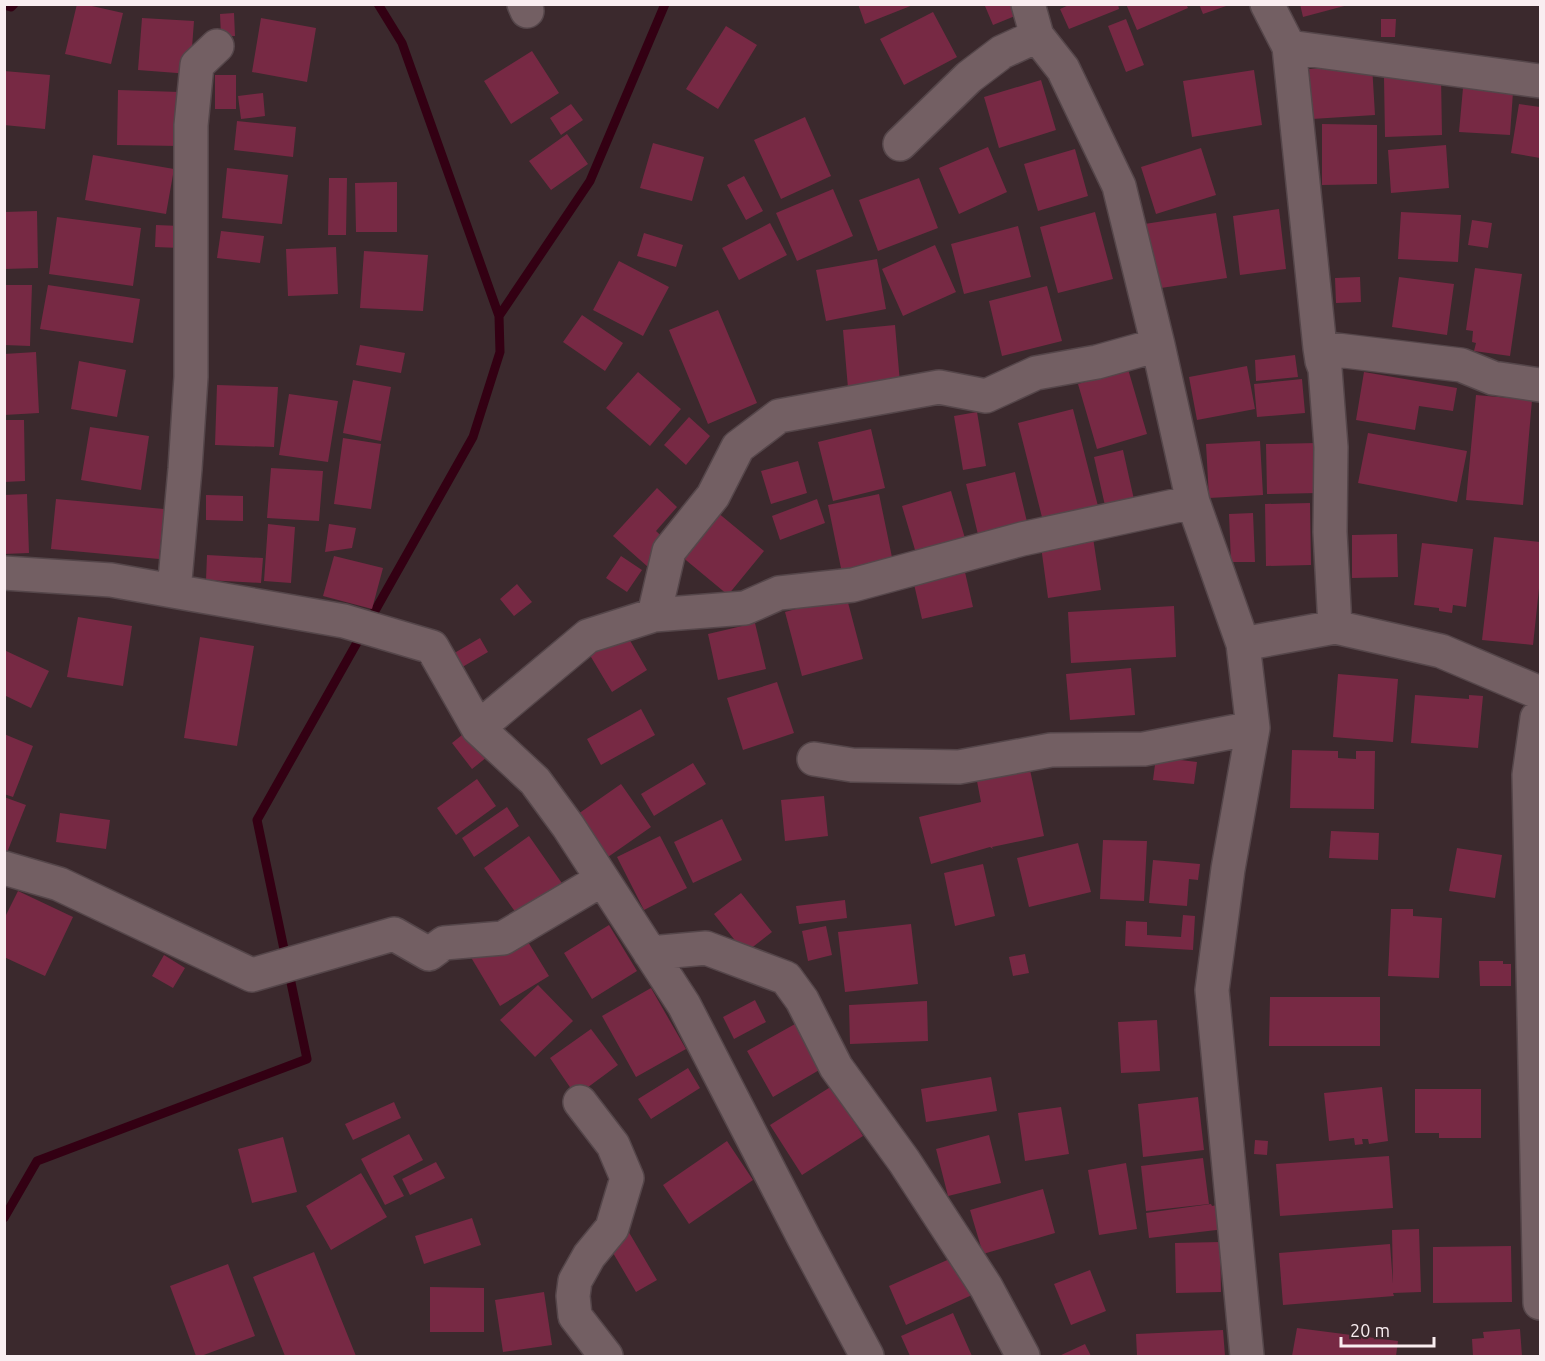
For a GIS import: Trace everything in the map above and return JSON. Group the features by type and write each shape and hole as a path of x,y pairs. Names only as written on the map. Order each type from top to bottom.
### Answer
{"street":[{"path":"1028,4 1036,36 1063,69 1119,186 1193,502 1243,644 1253,728 1228,869 1212,990 1247,1356"},
{"path":"1268,4 1288,47 1320,348 1325,369 1331,447 1330,532 1335,627"},
{"path":"900,144 969,77 1002,52 1036,36"},
{"path":"174,591 191,377 191,125 197,65 217,46"},
{"path":"1288,47 1540,81"},
{"path":"654,615 669,552 713,496 738,447 779,416 939,387 986,396 1036,373 1097,362 1158,345"},
{"path":"1320,348 1461,364 1493,378 1540,385"},
{"path":"478,728 588,636 654,615 745,608 778,593 853,585 1022,539 1193,502"},
{"path":"4,573 111,580 344,621 432,647 478,728 535,781 684,1005 867,1356"},
{"path":"1243,644 1335,627 1441,651 1540,693"},
{"path":"1540,716 1537,718 1529,775 1540,1303"},
{"path":"814,759 852,765 959,767 1051,750 1144,748 1253,728"},
{"path":"4,868 59,884 252,975 394,934 429,954 444,943 503,938 601,880"},
{"path":"650,953 706,948 786,978 802,1000 836,1067 904,1161 986,1287 1023,1356"},
{"path":"580,1102 613,1145 627,1178 612,1228 589,1256 575,1281 573,1296 575,1316 606,1356"}],"building":[{"path":"77,4 123,13 111,64 65,54"},
{"path":"858,4 913,4 913,5 865,24"},
{"path":"987,4 1010,4 1015,16 993,25 985,6"},
{"path":"1071,4 1118,4 1119,9 1069,29 1060,9"},
{"path":"1126,4 1186,4 1188,8 1137,30"},
{"path":"1199,4 1229,4 1229,5 1203,14"},
{"path":"1300,4 1348,4 1348,5 1303,17"},
{"path":"933,12 957,57 904,85 880,39"},
{"path":"234,13 235,36 221,36 220,14"},
{"path":"142,18 194,21 190,74 138,70"},
{"path":"261,18 316,28 307,82 252,72"},
{"path":"1126,19 1144,65 1126,72 1108,26"},
{"path":"1381,19 1396,19 1395,37 1381,37"},
{"path":"726,26 757,45 718,109 686,89"},
{"path":"532,51 559,93 511,124 484,81"},
{"path":"1372,65 1375,115 1312,119 1309,69"},
{"path":"1254,70 1262,125 1192,137 1183,81"},
{"path":"4,71 50,75 45,129 4,125"},
{"path":"215,75 236,75 236,109 215,109"},
{"path":"1441,77 1442,135 1385,137 1384,78"},
{"path":"1041,80 1056,130 999,148 984,97"},
{"path":"1463,88 1513,92 1510,135 1459,132"},
{"path":"118,90 180,92 179,146 117,145"},
{"path":"263,93 265,116 241,119 238,96"},
{"path":"571,104 583,120 561,135 550,118"},
{"path":"1519,104 1540,107 1540,158 1511,153"},
{"path":"805,117 831,176 781,199 754,140"},
{"path":"237,121 296,127 293,157 234,150"},
{"path":"1322,124 1377,125 1377,184 1322,185"},
{"path":"567,134 588,164 551,190 529,161"},
{"path":"653,143 704,157 692,201 640,188"},
{"path":"1446,145 1449,188 1391,193 1388,150"},
{"path":"988,147 1007,192 959,214 939,168"},
{"path":"1201,148 1216,195 1156,214 1141,167"},
{"path":"1075,149 1088,196 1038,211 1024,164"},
{"path":"93,155 174,169 166,214 85,200"},
{"path":"227,168 288,175 282,224 222,218"},
{"path":"744,176 763,211 746,220 727,185"},
{"path":"329,178 347,178 346,235 328,235"},
{"path":"919,178 938,228 878,251 859,200"},
{"path":"397,182 397,232 356,232 355,183"},
{"path":"833,189 853,236 797,261 776,213"},
{"path":"1279,209 1286,269 1240,275 1233,216"},
{"path":"37,211 38,268 4,269 4,212"},
{"path":"1095,212 1113,279 1058,293 1040,227"},
{"path":"1401,212 1461,215 1458,262 1398,259"},
{"path":"1216,213 1227,278 1148,290 1138,225"},
{"path":"57,217 141,228 133,286 49,274"},
{"path":"1472,220 1492,223 1488,248 1468,245"},
{"path":"770,223 787,255 739,280 722,248"},
{"path":"156,225 180,226 180,248 155,247"},
{"path":"1018,226 1031,277 964,294 951,244"},
{"path":"221,231 264,236 260,263 217,258"},
{"path":"644,233 683,245 676,267 637,256"},
{"path":"935,245 956,292 903,316 882,269"},
{"path":"336,247 338,294 288,296 286,249"},
{"path":"364,251 428,255 423,311 360,308"},
{"path":"877,259 886,309 826,321 816,270"},
{"path":"619,261 669,287 643,336 593,310"},
{"path":"1475,268 1522,274 1510,356 1474,351 1476,343 1472,342 1473,331 1466,330"},
{"path":"1360,277 1361,302 1336,303 1335,278"},
{"path":"1399,277 1454,284 1447,335 1392,327"},
{"path":"4,285 32,285 30,346 4,345"},
{"path":"48,285 140,299 133,343 40,329"},
{"path":"1047,286 1062,341 1002,356 989,301"},
{"path":"718,310 757,403 708,424 669,330"},
{"path":"582,315 623,343 605,371 563,342"},
{"path":"895,325 900,383 848,388 843,330"},
{"path":"360,345 405,353 401,373 356,365"},
{"path":"36,352 39,413 4,415 4,354"},
{"path":"1295,355 1298,377 1256,381 1255,360"},
{"path":"79,361 126,370 117,417 71,409"},
{"path":"1247,366 1255,409 1197,420 1189,377"},
{"path":"1128,369 1147,434 1097,449 1078,384"},
{"path":"638,372 681,409 650,446 606,408"},
{"path":"1364,372 1457,388 1453,411 1419,406 1415,430 1356,420"},
{"path":"1302,379 1305,413 1257,417 1254,384"},
{"path":"353,380 391,387 381,441 343,433"},
{"path":"217,385 278,387 274,447 215,445"},
{"path":"289,394 338,401 328,462 279,455"},
{"path":"1476,395 1532,400 1523,505 1466,500"},
{"path":"1073,409 1098,506 1043,521 1018,423"},
{"path":"977,412 986,466 963,470 954,416"},
{"path":"689,417 710,436 686,465 664,445"},
{"path":"4,420 24,420 25,481 4,482"},
{"path":"90,427 149,436 141,490 81,480"},
{"path":"871,429 885,488 833,501 818,442"},
{"path":"1368,433 1467,451 1457,502 1358,483"},
{"path":"343,438 381,444 371,509 334,504"},
{"path":"1260,441 1263,495 1209,498 1206,444"},
{"path":"1317,443 1318,493 1267,494 1266,444"},
{"path":"1123,450 1135,504 1106,510 1094,457"},
{"path":"798,461 807,493 771,504 761,471"},
{"path":"271,468 323,471 319,521 267,518"},
{"path":"1015,472 1029,530 980,543 966,484"},
{"path":"657,488 677,507 656,531 669,543 648,567 613,536"},
{"path":"951,491 967,545 918,560 902,506"},
{"path":"27,494 29,553 4,554 4,495"},
{"path":"879,494 893,562 842,573 828,505"},
{"path":"206,495 243,496 243,521 206,520"},
{"path":"56,499 164,509 159,559 51,549"},
{"path":"817,499 825,523 780,540 772,516"},
{"path":"1310,503 1311,565 1266,566 1265,504"},
{"path":"717,512 764,551 728,595 681,556"},
{"path":"1253,513 1255,562 1231,562 1229,514"},
{"path":"268,524 295,527 291,583 264,581"},
{"path":"329,524 356,528 352,548 325,552"},
{"path":"1092,531 1101,590 1048,598 1040,539"},
{"path":"1397,534 1398,577 1352,578 1352,535"},
{"path":"1494,537 1540,542 1540,579 1533,645 1482,640"},
{"path":"1422,543 1473,549 1466,607 1453,605 1452,613 1439,611 1439,608 1414,605"},
{"path":"207,555 263,558 261,583 206,580"},
{"path":"334,556 383,568 372,609 323,596"},
{"path":"621,556 642,570 627,592 606,578"},
{"path":"962,559 973,607 922,619 911,571"},
{"path":"517,584 532,602 514,616 500,599"},
{"path":"846,595 863,659 802,676 785,612"},
{"path":"1174,606 1176,657 1071,663 1068,612"},
{"path":"78,617 132,626 123,686 67,677"},
{"path":"755,623 766,669 718,680 708,634"},
{"path":"624,630 647,670 612,692 588,652"},
{"path":"200,637 254,646 237,746 184,738"},
{"path":"480,638 488,652 459,669 451,655"},
{"path":"4,650 49,671 31,708 4,695"},
{"path":"1131,668 1135,715 1070,720 1066,674"},
{"path":"1338,674 1398,679 1393,742 1333,737"},
{"path":"777,682 794,733 743,750 727,698"},
{"path":"1415,695 1469,699 1469,695 1483,696 1478,748 1411,743"},
{"path":"641,709 655,735 601,765 587,739"},
{"path":"467,731 487,757 472,769 452,743"},
{"path":"4,734 33,746 13,797 4,794"},
{"path":"1292,750 1338,751 1338,758 1356,759 1356,751 1375,751 1374,809 1290,808"},
{"path":"1156,757 1197,762 1194,784 1153,780"},
{"path":"693,763 706,784 654,816 641,794"},
{"path":"1029,765 1044,836 992,847 993,849 990,847 931,864 919,817 981,802 976,776"},
{"path":"477,779 496,806 456,835 437,808"},
{"path":"621,784 651,827 608,857 578,814"},
{"path":"824,796 828,836 785,841 781,800"},
{"path":"4,797 26,805 4,860"},
{"path":"507,807 519,826 474,857 462,838"},
{"path":"60,813 110,820 106,849 56,842"},
{"path":"722,819 742,860 693,883 674,842"},
{"path":"1331,831 1379,833 1378,860 1329,858"},
{"path":"529,836 566,889 521,920 484,868"},
{"path":"660,836 687,888 644,910 617,857"},
{"path":"1103,840 1147,841 1144,901 1100,899"},
{"path":"1078,843 1091,892 1029,907 1017,858"},
{"path":"1457,848 1502,855 1495,898 1449,891"},
{"path":"1153,860 1200,864 1198,880 1189,879 1187,906 1149,903"},
{"path":"983,864 995,916 955,926 944,873"},
{"path":"18,891 73,917 45,976 4,957 4,919"},
{"path":"741,893 772,932 745,953 714,914"},
{"path":"845,900 847,918 799,924 796,906"},
{"path":"1391,909 1413,909 1413,916 1442,918 1439,978 1388,976"},
{"path":"1183,915 1195,916 1193,950 1125,946 1126,921 1147,922 1147,935 1181,937"},
{"path":"517,924 549,976 500,1006 469,954"},
{"path":"911,924 918,984 845,992 838,932"},
{"path":"609,925 637,971 592,999 564,953"},
{"path":"826,926 832,955 808,961 802,931"},
{"path":"1025,954 1029,973 1013,976 1009,957"},
{"path":"164,955 185,968 173,988 152,976"},
{"path":"1479,961 1503,961 1503,964 1511,964 1511,986 1480,986"},
{"path":"538,985 573,1021 535,1057 500,1020"},
{"path":"651,988 686,1049 636,1077 602,1016"},
{"path":"1270,997 1380,997 1380,1046 1269,1046"},
{"path":"755,1000 766,1022 734,1039 723,1017"},
{"path":"927,1001 928,1041 850,1044 849,1005"},
{"path":"1157,1020 1160,1071 1121,1073 1118,1022"},
{"path":"795,1024 821,1069 773,1097 747,1051"},
{"path":"591,1029 618,1065 576,1096 550,1058"},
{"path":"688,1068 700,1088 651,1119 638,1099"},
{"path":"991,1077 997,1111 926,1122 921,1089"},
{"path":"832,1086 863,1136 802,1175 770,1125"},
{"path":"1382,1087 1388,1141 1369,1144 1368,1139 1362,1139 1363,1144 1355,1145 1354,1138 1329,1141 1324,1093"},
{"path":"1415,1089 1481,1089 1481,1138 1439,1138 1439,1133 1415,1133"},
{"path":"1198,1097 1204,1150 1143,1157 1138,1104"},
{"path":"394,1102 401,1118 353,1140 345,1124"},
{"path":"1061,1107 1069,1154 1025,1161 1018,1113"},
{"path":"409,1134 423,1160 393,1176 404,1196 385,1205 361,1159"},
{"path":"989,1135 1001,1183 948,1196 936,1149"},
{"path":"283,1137 297,1192 252,1203 238,1149"},
{"path":"1255,1140 1268,1141 1267,1155 1254,1154"},
{"path":"727,1141 753,1180 689,1224 663,1185"},
{"path":"1389,1156 1393,1208 1280,1216 1276,1164"},
{"path":"1203,1158 1209,1204 1146,1211 1141,1166"},
{"path":"436,1162 445,1178 410,1195 402,1179"},
{"path":"1126,1163 1137,1229 1099,1235 1088,1170"},
{"path":"361,1173 387,1217 331,1250 306,1206"},
{"path":"1043,1189 1055,1233 983,1254 970,1210"},
{"path":"1211,1204 1212,1206 1222,1204 1225,1229 1149,1238 1146,1213"},
{"path":"472,1218 481,1245 424,1264 415,1236"},
{"path":"627,1229 657,1280 636,1292 606,1241"},
{"path":"1419,1229 1421,1292 1283,1305 1279,1253 1390,1244 1393,1284 1392,1230"},
{"path":"1220,1242 1221,1292 1176,1293 1175,1243"},
{"path":"1511,1246 1512,1302 1433,1303 1433,1247"},
{"path":"314,1252 356,1356 285,1356 253,1277"},
{"path":"954,1257 972,1295 906,1325 889,1286"},
{"path":"228,1264 255,1336 196,1356 170,1286"},
{"path":"1090,1270 1106,1311 1071,1325 1054,1284"},
{"path":"430,1287 484,1288 484,1332 430,1332"},
{"path":"544,1292 552,1345 503,1352 495,1300"},
{"path":"953,1313 972,1356 910,1356 901,1336"},
{"path":"1297,1328 1398,1341 1396,1356 1292,1356"},
{"path":"1520,1329 1522,1356 1473,1356 1472,1339 1484,1338 1483,1332"},
{"path":"1223,1330 1225,1356 1137,1356 1136,1334"},
{"path":"1085,1344 1091,1356 1059,1356"}],"waterway":[{"path":"4,5 11,7 14,4"},
{"path":"378,4 402,43 499,316"},
{"path":"4,1218 37,1161 307,1059 257,820 473,437 500,352 499,316 590,181 665,4"}]}
